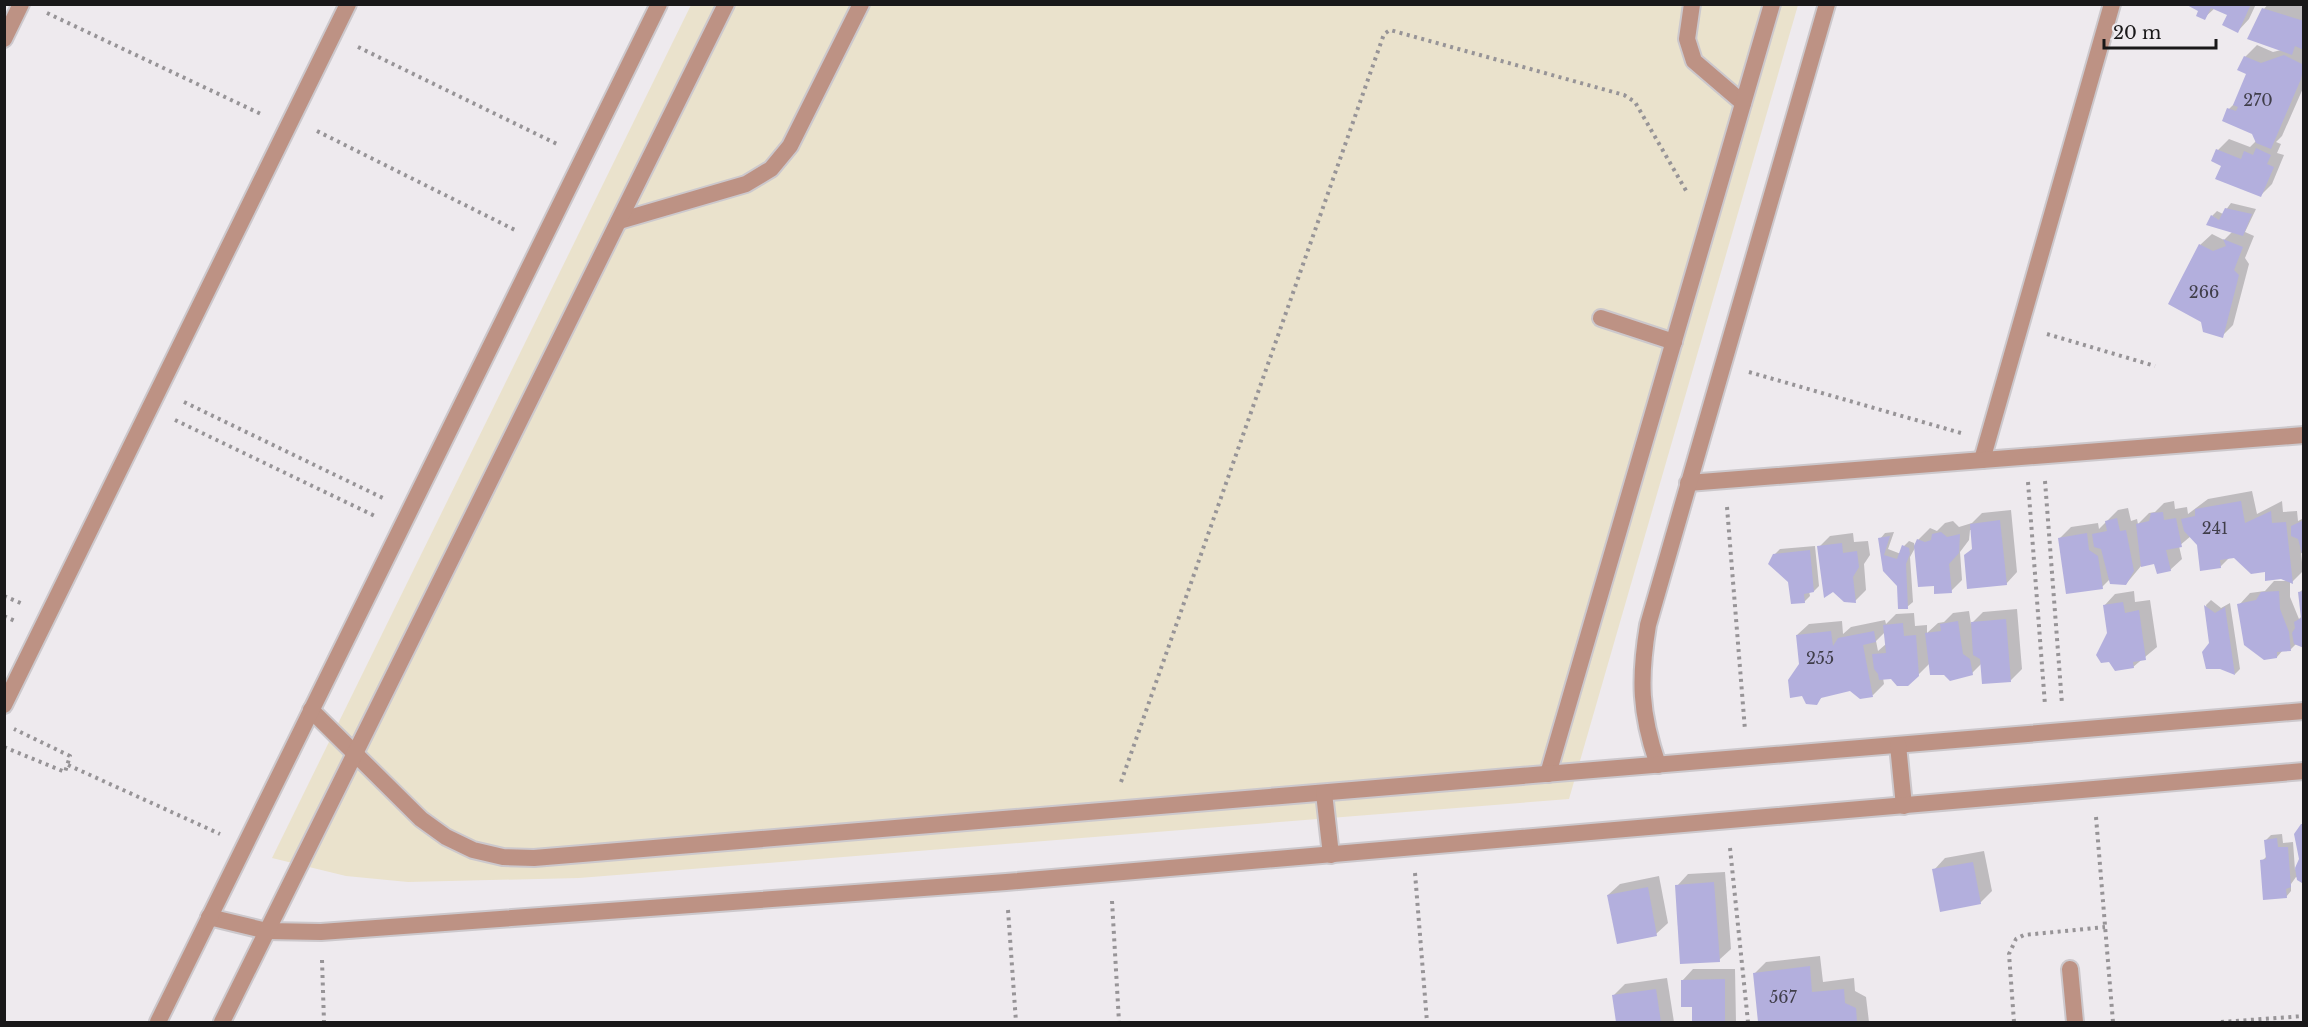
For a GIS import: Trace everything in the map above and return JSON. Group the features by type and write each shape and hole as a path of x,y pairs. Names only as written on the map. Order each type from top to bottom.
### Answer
{"street":[{"path":"4,39 21,4"},
{"path":"4,705 348,4"},
{"path":"158,1023 659,4"},
{"path":"222,1023 726,4"},
{"path":"619,221 746,184 771,169 790,146 861,4"},
{"path":"1692,4 1687,39 1694,61 1743,103"},
{"path":"1548,774 1772,4"},
{"path":"1658,765 1647,733 1641,697 1642,661 1648,625 1827,4"},
{"path":"1982,460 2112,4"},
{"path":"1600,318 1674,342"},
{"path":"1688,483 2304,435"},
{"path":"311,710 421,819 446,837 473,850 503,857 545,857 1323,794 2304,711"},
{"path":"1898,745 1904,806"},
{"path":"209,917 267,931 321,932 1006,882 2304,771"},
{"path":"1323,794 1331,855"},
{"path":"2070,969 2074,1023"}],"path":[{"path":"40,10 290,123 542,243"},
{"path":"1110,811 1380,45 1387,31 1624,94 1635,102 1707,227"},
{"path":"333,35 584,157"},
{"path":"2020,326 2155,366"},
{"path":"1722,365 1987,440"},
{"path":"159,390 410,511"},
{"path":"150,408 401,528"},
{"path":"2035,456 2056,732"},
{"path":"2035,456 2056,732"},
{"path":"1724,481 1747,758"},
{"path":"4,724 70,756 63,773 4,747"},
{"path":"68,765 244,845"},
{"path":"2094,789 2113,1023"},
{"path":"1727,820 1748,1023"},
{"path":"1412,848 1427,1023"},
{"path":"1111,873 1119,1023"},
{"path":"1006,882 1016,1023"},
{"path":"2014,1023 2008,954 2016,939 2024,935 2105,927"},
{"path":"321,932 324,1023"},
{"path":"2221,1023 2304,1016"}],"shaded area":[{"path":"691,5 1798,5 1569,799 579,878 408,882 346,876 272,858"}],"building":[{"path":"2185,4 2251,4 2238,33 2222,25 2227,15 2211,8 2205,20 2196,16 2198,11"},
{"path":"2262,8 2304,21 2304,50 2295,46 2292,55 2247,39"},
{"path":"2284,55 2304,65 2301,79 2271,149 2256,143 2252,134 2222,121 2227,108 2236,111 2238,107 2233,105 2246,74 2237,70 2244,56 2261,63"},
{"path":"2256,148 2271,155 2267,164 2274,167 2261,197 2215,179 2221,166 2211,161 2216,149 2241,159 2244,151 2253,155"},
{"path":"2225,208 2252,214 2243,236 2206,225 2211,215 2219,220"},
{"path":"2223,239 2243,247 2234,270 2239,275 2223,338 2203,332 2201,322 2168,304 2199,244 2213,251 2226,246"},
{"path":"2241,501 2245,523 2271,511 2272,523 2286,522 2293,584 2281,579 2265,581 2265,572 2251,574 2234,558 2220,560 2221,568 2200,571 2197,545 2184,531 2181,519 2195,516 2195,509"},
{"path":"2163,512 2164,520 2176,518 2182,547 2166,550 2171,571 2157,574 2154,564 2141,567 2136,524 2149,521 2151,513"},
{"path":"2117,518 2120,531 2126,530 2134,571 2126,585 2110,584 2101,549 2094,547 2092,534 2107,531 2105,521"},
{"path":"2000,520 2007,585 1967,589 1964,555 1972,549 1970,524"},
{"path":"2304,520 2303,557 2298,539 2291,536 2291,526"},
{"path":"1941,532 1947,537 1960,534 1959,553 1949,564 1952,593 1934,594 1934,586 1918,587 1914,546 1917,539 1925,542 1931,540 1932,534"},
{"path":"2087,533 2089,550 2098,556 2103,589 2066,594 2058,538"},
{"path":"1890,536 1884,555 1897,559 1902,545 1909,548 1910,554 1906,564 1908,609 1898,609 1897,586 1883,571 1878,538"},
{"path":"1842,543 1843,553 1857,551 1859,567 1853,577 1856,603 1844,602 1833,592 1824,598 1817,546"},
{"path":"1810,550 1814,592 1804,594 1805,603 1791,604 1788,582 1768,564 1773,554"},
{"path":"2279,591 2280,609 2289,632 2291,651 2277,652 2277,658 2264,660 2244,645 2237,604 2256,600 2261,592"},
{"path":"2304,591 2304,648 2294,644 2292,633 2295,628 2294,622 2301,618 2298,592"},
{"path":"2123,602 2125,613 2139,610 2146,660 2133,662 2134,668 2115,671 2109,662 2101,663 2096,655 2107,633 2103,605"},
{"path":"2204,605 2215,613 2225,607 2235,675 2220,669 2206,669 2202,652 2209,643"},
{"path":"2006,619 2011,682 1982,684 1980,659 1973,655 1971,622"},
{"path":"1958,621 1963,654 1970,659 1973,675 1950,681 1944,675 1930,675 1925,633 1941,631 1940,624"},
{"path":"1903,623 1904,636 1916,635 1919,676 1908,686 1897,686 1891,679 1879,680 1874,669 1872,654 1886,653 1883,625"},
{"path":"1831,631 1833,646 1838,638 1874,631 1876,642 1863,645 1873,697 1860,699 1850,691 1821,698 1817,705 1806,704 1802,696 1790,698 1788,680 1799,664 1796,635"},
{"path":"2301,824 2304,824 2302,883 2297,880 2295,868 2299,859 2294,834"},
{"path":"2277,838 2278,847 2288,847 2291,887 2286,889 2287,898 2263,900 2260,860 2266,859 2264,840"},
{"path":"1973,862 1981,904 1940,912 1932,869"},
{"path":"1714,882 1720,962 1680,964 1675,885"},
{"path":"1648,887 1657,936 1617,944 1607,895"},
{"path":"1810,966 1812,992 1844,989 1845,1003 1856,1008 1857,1022 1758,1022 1753,973"},
{"path":"1725,979 1725,1022 1692,1022 1692,1007 1681,1007 1681,980"},
{"path":"1656,989 1661,1022 1616,1022 1612,995"}]}
